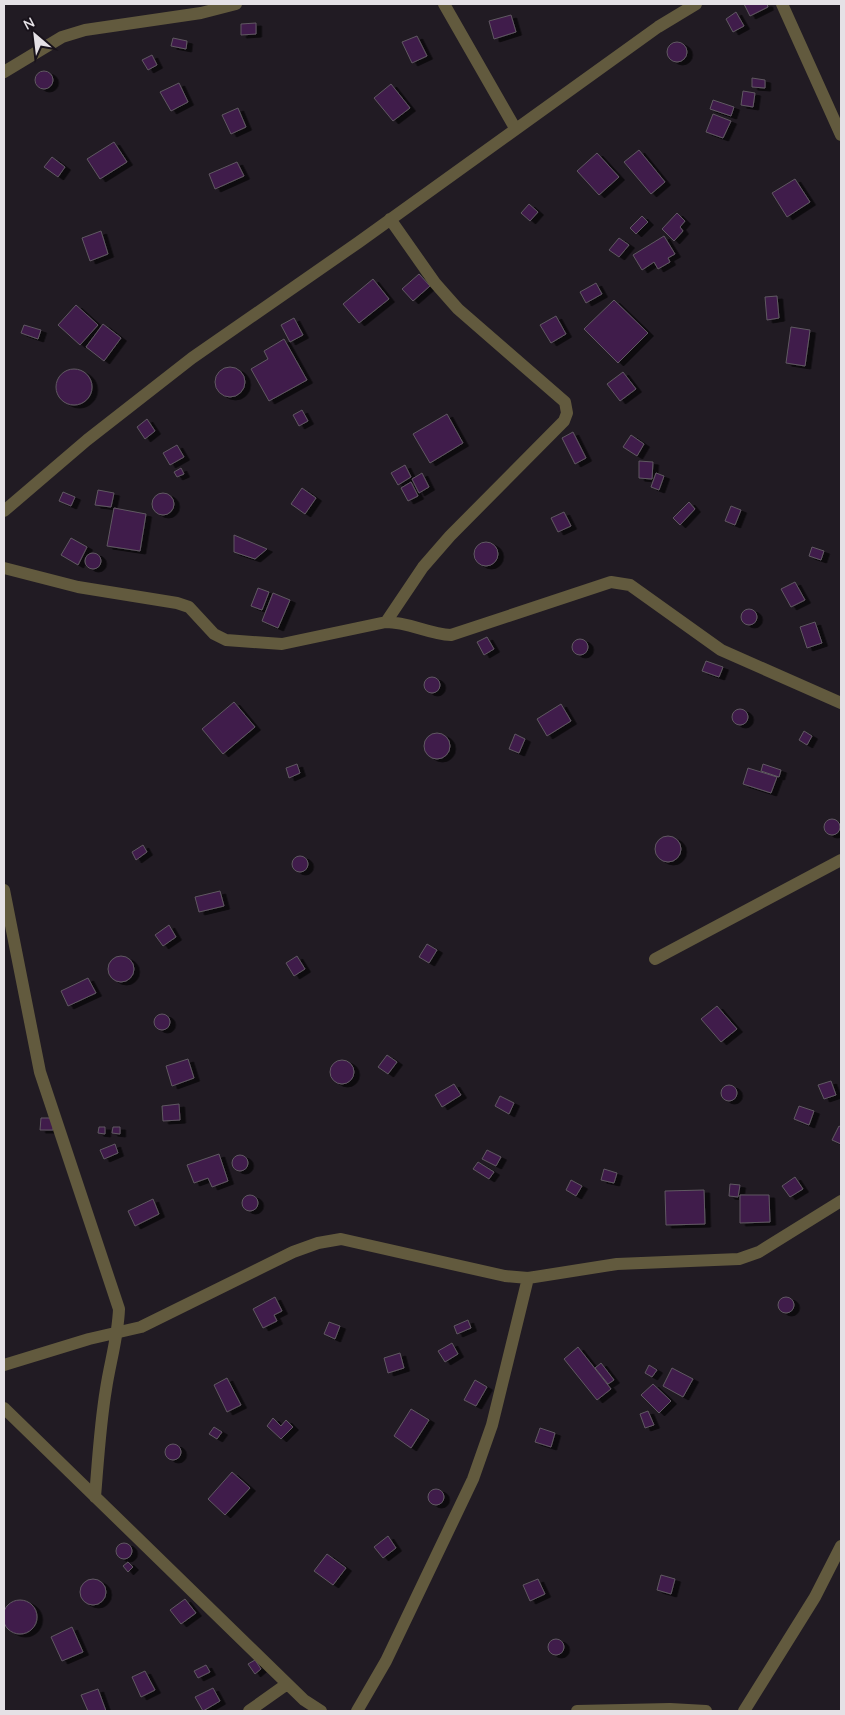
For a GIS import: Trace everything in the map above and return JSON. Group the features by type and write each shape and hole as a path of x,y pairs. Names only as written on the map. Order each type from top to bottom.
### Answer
{"street":[{"path":"4,72 62,37 85,30 202,13 236,4"},
{"path":"444,4 515,128"},
{"path":"4,511 87,440 192,358 658,27 696,4"},
{"path":"782,4 841,135"},
{"path":"386,622 423,567 450,536 564,421 567,413 566,402 458,310 435,283 390,219"},
{"path":"4,568 78,587 177,603 189,607 214,634 226,640 282,644 386,622 402,622 437,634 451,635 611,582 621,582 630,585 721,650 841,703"},
{"path":"655,959 841,860"},
{"path":"4,890 40,1072 114,1288 119,1309 118,1332 108,1372 103,1406 95,1497"},
{"path":"4,1364 141,1327 293,1252 318,1243 341,1239 505,1276 528,1278 617,1264 739,1259 759,1252 841,1201"},
{"path":"357,1711 386,1662 473,1479 492,1425 528,1278"},
{"path":"4,1408 287,1684 302,1706 321,1711"},
{"path":"744,1711 815,1597 841,1546"},
{"path":"249,1711 287,1684"},
{"path":"576,1711 670,1709 706,1711"}],"building":[{"path":"744,4 767,4 768,7 750,16"},
{"path":"736,12 744,26 733,32 726,19"},
{"path":"511,15 516,32 494,39 489,21"},
{"path":"256,23 256,34 241,35 241,24"},
{"path":"417,36 427,56 412,63 402,42"},
{"path":"173,38 187,41 186,49 171,46"},
{"path":"677,42 684,45 687,52 684,59 677,62 670,59 667,52 670,45"},
{"path":"152,55 157,65 148,70 142,60"},
{"path":"40,71 48,71 53,76 51,87 40,89 35,84 35,76"},
{"path":"752,78 765,80 765,88 752,87"},
{"path":"179,83 188,102 171,111 160,92"},
{"path":"391,84 410,108 393,121 374,98"},
{"path":"743,91 755,93 753,107 741,105"},
{"path":"713,100 734,107 731,116 710,109"},
{"path":"238,108 246,127 231,134 222,115"},
{"path":"713,114 731,121 723,138 706,132"},
{"path":"114,142 127,162 100,179 87,159"},
{"path":"639,150 665,182 651,194 624,162"},
{"path":"597,153 619,177 599,195 577,171"},
{"path":"52,157 65,167 58,177 44,167"},
{"path":"237,162 244,176 215,189 209,174"},
{"path":"795,179 810,202 787,217 772,193"},
{"path":"529,204 538,212 530,221 521,213"},
{"path":"677,213 685,221 680,227 683,231 674,241 662,229"},
{"path":"642,216 648,222 636,234 630,228"},
{"path":"101,231 108,254 90,261 82,238"},
{"path":"664,236 675,254 668,258 670,262 658,269 654,262 642,270 633,255"},
{"path":"619,238 629,245 619,257 609,250"},
{"path":"419,274 430,286 413,301 402,289"},
{"path":"373,279 389,299 359,323 343,304"},
{"path":"596,283 602,294 586,303 580,292"},
{"path":"777,296 779,318 767,320 765,297"},
{"path":"614,300 648,333 618,363 584,329"},
{"path":"76,305 98,325 80,345 58,325"},
{"path":"556,316 566,334 551,343 540,325"},
{"path":"294,318 303,335 290,342 281,325"},
{"path":"103,324 121,338 104,361 86,347"},
{"path":"24,325 41,330 38,339 21,333"},
{"path":"791,327 810,330 805,366 786,363"},
{"path":"284,339 307,380 269,401 251,369 268,359 264,351"},
{"path":"230,367 241,371 245,382 241,393 230,397 219,393 215,382 219,371"},
{"path":"74,369 86,375 92,387 86,399 74,405 62,399 56,387 62,375"},
{"path":"623,372 636,389 620,401 607,384"},
{"path":"302,410 308,421 299,426 293,415"},
{"path":"447,414 463,443 430,463 413,434"},
{"path":"147,419 155,431 145,439 137,427"},
{"path":"573,432 586,458 575,464 562,438"},
{"path":"631,435 644,444 637,456 623,447"},
{"path":"177,445 184,457 170,465 163,453"},
{"path":"639,461 653,462 652,479 639,478"},
{"path":"405,465 411,477 398,485 391,473"},
{"path":"181,468 184,474 177,477 174,472"},
{"path":"422,473 429,487 419,493 412,479"},
{"path":"656,473 664,476 659,490 651,487"},
{"path":"411,482 418,496 408,501 401,488"},
{"path":"302,488 316,498 305,514 291,504"},
{"path":"98,490 114,493 111,507 95,505"},
{"path":"63,492 75,497 71,506 59,501"},
{"path":"159,493 167,493 174,500 174,508 167,515 159,515 152,508 152,500"},
{"path":"689,502 695,509 680,525 673,518"},
{"path":"731,506 741,510 735,525 725,521"},
{"path":"114,508 146,514 140,551 107,546"},
{"path":"564,512 571,526 558,532 551,518"},
{"path":"234,535 267,549 255,559 234,552"},
{"path":"71,538 87,547 78,565 61,555"},
{"path":"481,542 491,542 498,549 498,559 491,566 481,566 474,559 474,549"},
{"path":"812,547 824,551 821,560 809,556"},
{"path":"90,553 96,553 101,558 99,567 90,569 85,564 85,558"},
{"path":"795,582 805,600 791,607 781,589"},
{"path":"258,588 269,592 262,610 251,606"},
{"path":"273,593 290,600 278,628 262,621"},
{"path":"746,609 752,609 757,614 755,623 746,625 741,620 741,614"},
{"path":"815,622 822,643 807,648 800,627"},
{"path":"487,637 494,649 484,655 477,642"},
{"path":"577,639 583,639 588,644 586,653 577,655 572,650 572,644"},
{"path":"706,661 723,667 719,677 702,671"},
{"path":"432,677 438,679 440,685 438,691 432,693 426,691 424,685 426,679"},
{"path":"234,702 255,727 223,754 202,729"},
{"path":"561,704 571,721 547,736 537,719"},
{"path":"737,709 743,709 748,714 746,723 737,725 732,720 732,714"},
{"path":"804,731 812,736 807,745 799,740"},
{"path":"437,733 446,737 450,746 446,755 437,759 428,755 424,746 428,737"},
{"path":"515,734 525,739 519,753 509,749"},
{"path":"297,764 300,773 289,778 286,768"},
{"path":"763,764 781,770 779,777 761,771"},
{"path":"748,768 777,777 771,793 743,784"},
{"path":"829,819 835,819 840,824 838,833 829,835 824,830 824,824"},
{"path":"668,836 677,840 681,849 677,858 668,862 659,858 655,849 659,840"},
{"path":"143,845 147,852 136,860 132,852"},
{"path":"300,856 306,858 308,864 306,870 300,872 294,870 292,864 294,858"},
{"path":"220,891 224,906 199,912 195,897"},
{"path":"169,925 176,937 163,946 155,935"},
{"path":"427,944 437,950 429,963 419,957"},
{"path":"121,956 130,960 134,969 130,978 121,982 112,978 108,969 112,960"},
{"path":"297,956 305,969 294,976 286,963"},
{"path":"88,978 96,993 68,1006 61,991"},
{"path":"717,1006 737,1029 721,1042 701,1019"},
{"path":"162,1014 168,1016 170,1022 168,1028 162,1030 156,1028 154,1022 156,1016"},
{"path":"387,1055 397,1062 388,1074 378,1067"},
{"path":"188,1059 194,1078 172,1086 166,1066"},
{"path":"337,1060 347,1060 354,1067 354,1077 347,1084 337,1084 330,1077 330,1067"},
{"path":"831,1081 836,1095 824,1099 818,1085"},
{"path":"454,1084 461,1095 442,1107 435,1095"},
{"path":"726,1085 732,1085 737,1090 735,1099 726,1101 721,1096 721,1090"},
{"path":"500,1096 514,1103 509,1114 495,1106"},
{"path":"179,1104 180,1120 163,1121 162,1106"},
{"path":"799,1106 814,1111 809,1125 794,1119"},
{"path":"41,1118 54,1118 53,1130 40,1130"},
{"path":"839,1126 841,1127 841,1144 832,1140"},
{"path":"99,1127 105,1127 105,1134 98,1133"},
{"path":"113,1127 120,1127 120,1134 112,1133"},
{"path":"115,1144 118,1153 104,1159 100,1150"},
{"path":"487,1150 501,1157 496,1166 482,1159"},
{"path":"219,1154 228,1181 212,1187 208,1178 194,1183 187,1165"},
{"path":"237,1155 243,1155 248,1160 246,1169 237,1171 232,1166 232,1160"},
{"path":"478,1162 494,1172 489,1179 473,1169"},
{"path":"604,1169 617,1173 614,1183 601,1180"},
{"path":"795,1177 803,1189 790,1197 782,1186"},
{"path":"571,1180 582,1186 576,1196 566,1190"},
{"path":"730,1184 740,1185 738,1197 729,1196"},
{"path":"704,1190 705,1224 666,1225 665,1191"},
{"path":"247,1195 253,1195 258,1200 256,1209 247,1211 242,1206 242,1200"},
{"path":"740,1195 769,1195 770,1222 740,1223"},
{"path":"153,1199 159,1214 135,1226 128,1211"},
{"path":"275,1297 282,1311 274,1315 277,1321 263,1328 253,1309"},
{"path":"783,1297 789,1297 794,1302 792,1311 783,1313 778,1308 778,1302"},
{"path":"468,1320 471,1328 457,1334 454,1326"},
{"path":"329,1322 340,1326 335,1339 324,1334"},
{"path":"452,1343 458,1354 445,1362 438,1351"},
{"path":"578,1347 611,1389 597,1400 564,1359"},
{"path":"400,1353 404,1368 388,1373 384,1358"},
{"path":"601,1363 614,1380 608,1384 595,1368"},
{"path":"649,1365 657,1370 652,1377 645,1373"},
{"path":"672,1368 693,1379 683,1397 663,1386"},
{"path":"227,1378 241,1405 227,1412 214,1385"},
{"path":"475,1380 487,1387 476,1406 464,1400"},
{"path":"653,1384 671,1401 659,1413 641,1395"},
{"path":"411,1409 429,1420 411,1448 394,1436"},
{"path":"648,1411 654,1425 645,1428 640,1414"},
{"path":"273,1418 281,1426 286,1420 293,1427 281,1439 267,1426"},
{"path":"214,1427 222,1432 217,1439 209,1434"},
{"path":"540,1428 555,1433 551,1447 535,1442"},
{"path":"173,1444 179,1446 181,1452 179,1458 173,1460 167,1458 165,1452 167,1446"},
{"path":"232,1472 250,1488 225,1515 208,1499"},
{"path":"433,1489 439,1489 444,1494 442,1503 433,1505 428,1500 428,1494"},
{"path":"388,1536 396,1548 383,1558 374,1547"},
{"path":"121,1543 127,1543 132,1548 130,1557 121,1559 116,1554 116,1548"},
{"path":"327,1554 346,1568 333,1585 314,1571"},
{"path":"128,1562 133,1567 128,1572 123,1566"},
{"path":"661,1575 675,1579 671,1594 657,1590"},
{"path":"93,1579 102,1583 106,1592 102,1601 93,1605 84,1601 80,1592 84,1583"},
{"path":"538,1579 545,1594 530,1601 523,1585"},
{"path":"185,1599 196,1613 181,1624 170,1610"},
{"path":"20,1600 32,1605 37,1617 32,1629 20,1634 8,1629 3,1617 8,1605"},
{"path":"72,1627 83,1652 62,1661 51,1637"},
{"path":"553,1639 559,1639 564,1644 562,1653 553,1655 548,1650 548,1644"},
{"path":"255,1660 261,1669 255,1674 248,1664"},
{"path":"206,1665 210,1672 198,1678 194,1671"},
{"path":"145,1671 155,1690 141,1697 132,1677"},
{"path":"213,1688 220,1701 203,1711 195,1697"},
{"path":"98,1689 106,1711 88,1711 81,1695"}]}
